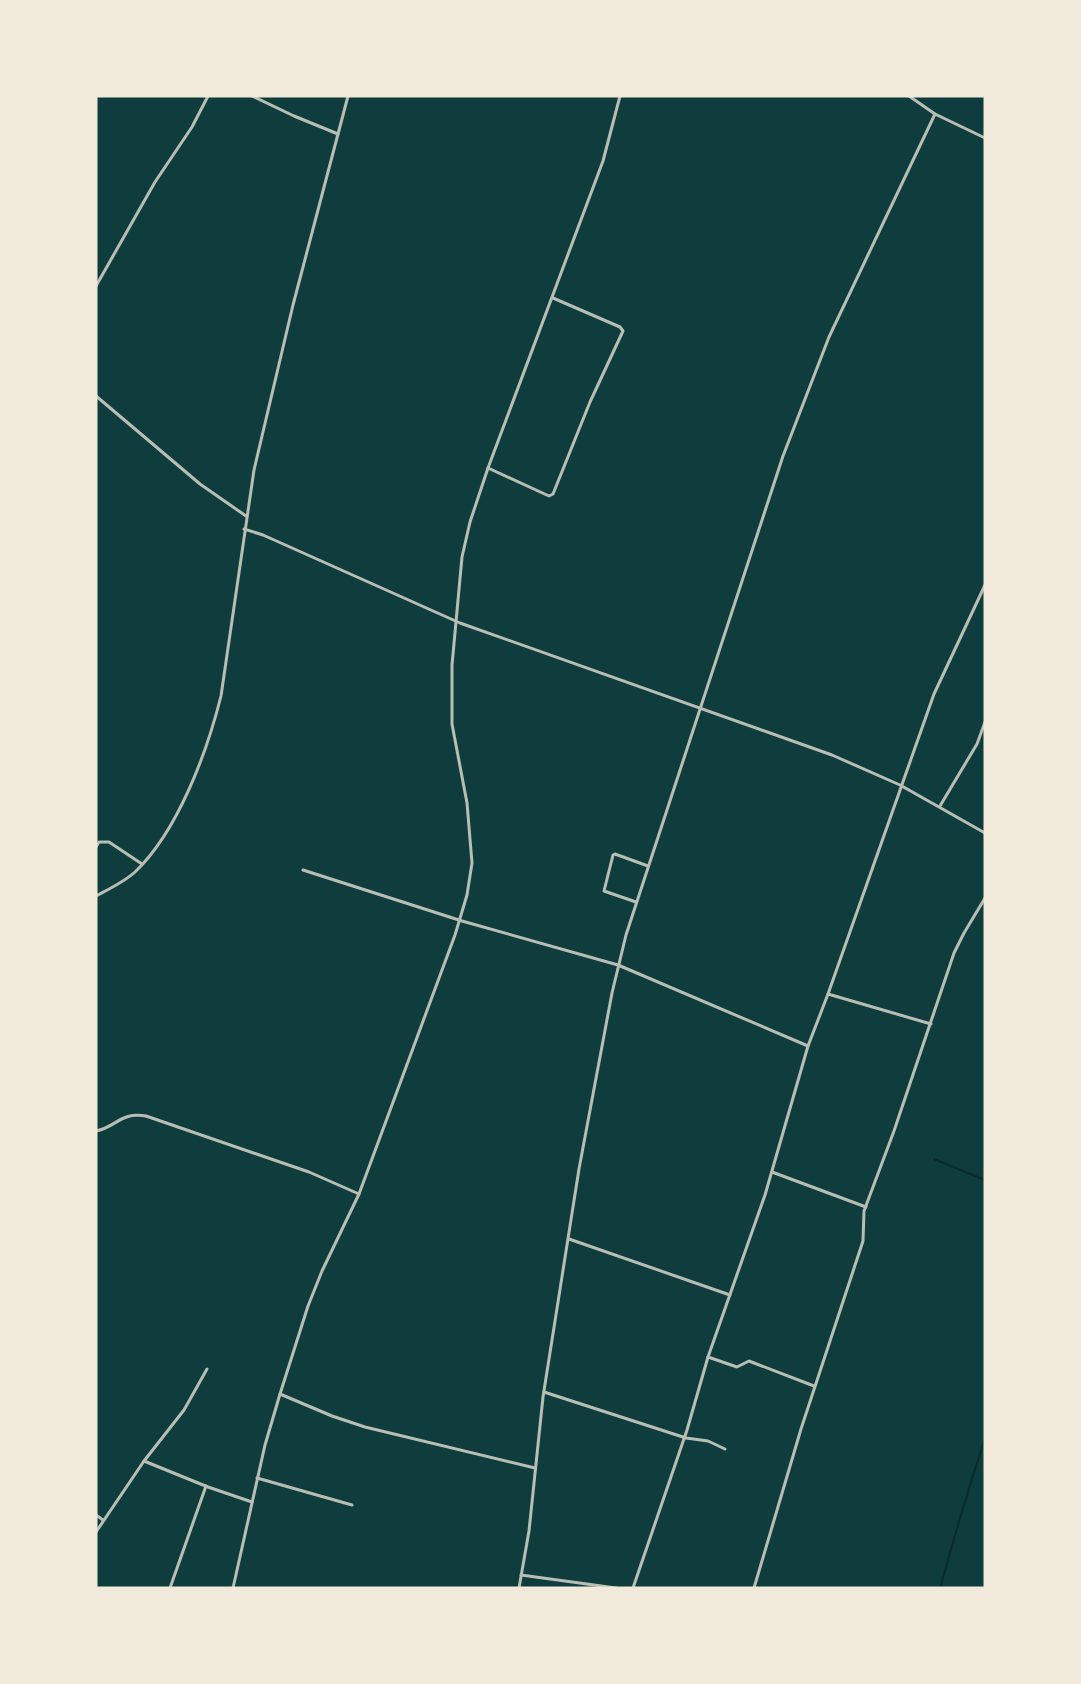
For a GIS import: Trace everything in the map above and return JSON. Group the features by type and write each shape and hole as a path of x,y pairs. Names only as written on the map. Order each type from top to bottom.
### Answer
{"street":[{"path":"96,286 155,182 192,127 208,96"},
{"path":"252,96 338,134"},
{"path":"96,896 126,879 142,864 173,821 205,749 214,722 221,696 254,470 293,305 348,96"},
{"path":"233,1588 257,1478 280,1394 322,1271 359,1194 460,921 467,895 472,847 467,803 452,724 452,665 462,557 470,522 488,468 603,161 620,96"},
{"path":"909,96 935,114 985,138"},
{"path":"519,1588 529,1531 544,1392 581,1158 618,965 636,902 763,513 812,380 855,282 935,114"},
{"path":"488,468 549,496 553,494 590,402 623,331 620,327 552,298"},
{"path":"96,396 200,484 246,516"},
{"path":"244,529 263,535 456,621 821,751 900,785 985,833"},
{"path":"633,1588 771,1172 808,1046 934,694 985,585"},
{"path":"940,806 977,744 985,722"},
{"path":"96,847 99,842 109,842 142,864"},
{"path":"636,902 604,891 613,855 648,866"},
{"path":"303,870 460,921 618,965 808,1046"},
{"path":"754,1588 814,1386 863,1241 863,1216 866,1207 932,1024 958,944 985,898"},
{"path":"828,994 932,1024"},
{"path":"96,1131 130,1115 146,1116 309,1173 359,1194"},
{"path":"771,1172 866,1207"},
{"path":"569,1239 730,1295"},
{"path":"708,1357 737,1367 749,1361 814,1386"},
{"path":"96,1532 144,1461 184,1410 207,1369"},
{"path":"544,1392 684,1437 708,1441 725,1449"},
{"path":"280,1394 365,1427 536,1468"},
{"path":"144,1461 252,1502"},
{"path":"257,1478 352,1505"},
{"path":"170,1588 206,1486"},
{"path":"96,1515 103,1520"},
{"path":"521,1575 616,1588"}],"waterway":[{"path":"934,1159 985,1180"},
{"path":"940,1588 985,1438"}]}
